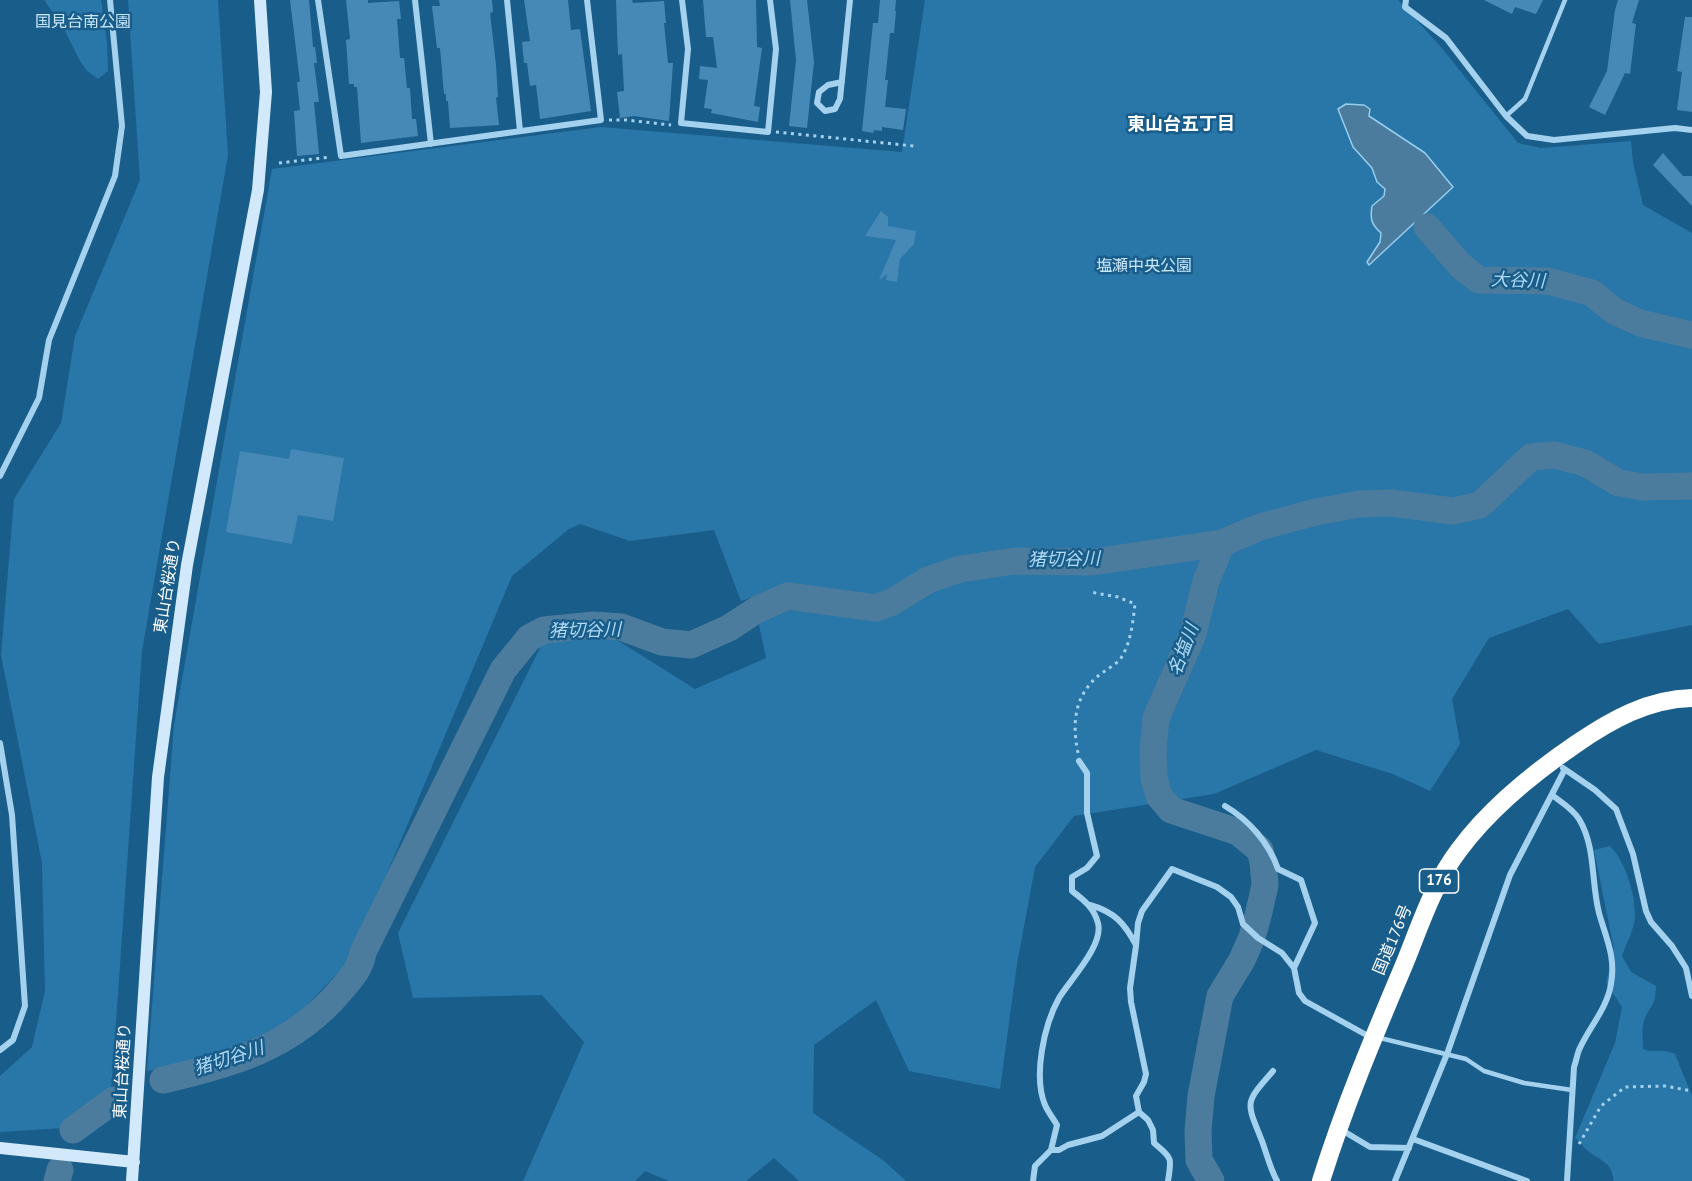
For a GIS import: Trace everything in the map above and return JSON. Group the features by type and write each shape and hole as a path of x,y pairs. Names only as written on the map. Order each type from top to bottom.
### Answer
{"highway":[{"name":"国道176号","path":"1321,1181 1374,1037 1442,875 1457,852 1489,813 1560,764 1601,726 1625,714 1657,703 1692,698"}],"street":[{"path":"0,476 39,398 49,340 115,176 122,126 110,0"},
{"name":"東山台桜通り","path":"132,1181 158,777 187,565 258,190 266,92 260,0"},
{"path":"318,0 341,156 601,120 587,0"},
{"path":"416,0 430,144"},
{"path":"507,0 520,131"},
{"path":"682,0 688,49 681,123 768,132 776,49 770,0"},
{"path":"842,82 828,85 819,92 818,103 825,111 835,109 840,99 842,82 850,0"},
{"path":"1406,0 1406,7 1446,38 1506,116 1527,136 1554,140 1675,128 1692,130"},
{"path":"0,743 12,815 25,1006 13,1040 0,1050"},
{"path":"1079,761 1087,773 1087,813 1097,856 1087,868 1072,877 1072,891 1090,905 1100,908 1125,925 1136,946"},
{"path":"1395,1181 1447,1054 1510,875 1552,795 1560,764 1616,809 1633,854 1646,911 1651,922 1672,946 1686,968 1692,996"},
{"path":"1552,795 1579,818 1588,841 1599,912 1612,959 1611,984 1605,1005 1579,1050 1574,1067 1567,1181"},
{"path":"1225,806 1239,814 1263,841 1272,852 1278,869 1301,880 1315,923 1294,968"},
{"path":"1168,1181 1171,1161 1169,1156 1154,1143 1153,1130 1148,1120 1139,1112 1136,1096 1146,1074 1130,988 1137,923 1142,911 1172,869 1217,887 1231,897 1238,907 1243,924 1258,938 1282,953 1294,968 1299,993 1305,1001 1374,1037"},
{"path":"1033,1181 1035,1166 1051,1150 1057,1125 1045,1104 1040,1080 1044,1036 1058,1000 1094,948 1099,924 1090,905"},
{"path":"1273,1071 1255,1091 1249,1113 1263,1144 1270,1169 1277,1181"},
{"path":"1051,1150 1059,1150 1068,1144 1102,1136 1139,1112"},
{"path":"1339,1128 1370,1147 1409,1148"},
{"path":"1413,1139 1527,1181"},
{"path":"0,1148 134,1162"}],"lane":[{"path":"1506,116 1525,99 1565,0"},
{"path":"1374,1037 1466,1059 1484,1071 1524,1083 1572,1090"}],"path":[{"path":"601,120 626,120 667,125 681,123"},
{"path":"768,132 914,146"},
{"path":"279,163 341,156"},
{"path":"1079,761 1074,733 1077,704 1096,678 1120,658 1131,633 1135,604 1118,597 1090,592"},
{"path":"1577,1154 1579,1144 1601,1106 1625,1087 1665,1086 1692,1092"}],"green space":[{"name":"国見台南公園","path":"44,0 101,0 107,42 108,71 98,79 87,71 80,61 62,25"},
{"path":"128,0 218,0 228,155 142,651 111,1093 63,1128 0,1132 0,1076 32,1047 45,991 42,863 1,655 14,499 61,423 75,336 140,180"},
{"name":"塩瀬中央公園","path":"925,0 1398,0 1441,47 1518,143 1541,148 1631,141 1633,162 1643,205 1692,233 1692,625 1599,644 1568,609 1489,638 1452,699 1460,744 1430,791 1393,774 1316,750 1214,794 1074,816 1035,867 1017,964 1000,1089 909,1071 876,1000 814,1045 813,1113 883,1160 906,1181 799,1181 774,1158 746,1181 669,1181 645,1171 635,1181 523,1181 584,1042 542,995 413,998 398,933 543,642 614,638 695,689 766,658 753,597 741,601 714,530 630,541 580,524 569,529 512,576 351,959 292,1021 210,1061 147,1071 174,725 272,169 601,127 902,152"},
{"path":"1610,846 1625,869 1635,906 1634,925 1622,956 1631,972 1656,986 1654,1002 1644,1022 1643,1049 1675,1054 1692,1096 1692,1181 1614,1181 1608,1166 1575,1138 1615,1043 1622,1007 1606,983 1614,949 1594,850"}],"shaded area":[{"path":"1346,104 1364,105 1370,109 1369,116 1425,153 1453,187 1369,265 1367,262 1380,242 1381,233 1372,221 1372,206 1384,196 1385,189 1377,182 1372,168 1353,147 1338,109"}],"building":[{"path":"290,0 309,0 313,47 315,47 317,63 314,63 319,102 314,102 319,154 297,156 294,111 300,110 297,82 300,82"},
{"path":"346,0 368,0 368,3 399,1 401,19 397,19 400,58 404,58 407,88 410,88 412,119 416,119 418,136 361,143 357,87 349,84 346,40 350,39"},
{"path":"439,0 492,0 493,12 490,13 496,65 499,125 450,128 448,101 444,94 440,48 437,48 432,6 440,6"},
{"path":"524,0 568,0 571,30 580,29 591,111 540,119 536,85 530,86 527,63 524,63 522,42 530,41"},
{"path":"616,0 632,0 633,3 664,1 668,63 673,63 669,121 634,116 620,118 617,92 624,91 622,54 618,55"},
{"path":"703,0 756,0 757,47 762,48 754,106 760,107 758,122 711,113 712,109 704,108 708,80 699,79 700,66 717,68 713,37 706,37"},
{"path":"790,0 807,0 814,62 807,128 789,126 796,60"},
{"path":"880,0 896,0 894,33 890,33 885,80 888,80 885,107 906,109 903,130 882,127 882,131 874,130 873,133 862,131 873,23 878,23"},
{"path":"1484,0 1543,0 1536,14 1515,7 1512,14"},
{"path":"1618,0 1639,0 1632,23 1636,24 1630,74 1625,73 1605,115 1589,107 1607,71"},
{"path":"1685,17 1692,17 1692,112 1677,110 1682,72 1677,71"},
{"path":"1663,153 1683,176 1692,176 1692,206 1653,165"},
{"path":"881,211 888,217 888,226 916,231 914,244 900,259 897,282 886,280 887,274 879,280 896,240 865,236"},
{"path":"291,449 344,458 333,521 298,515 292,544 226,532 240,451 289,459"}],"waterway":[{"name":"大谷川","path":"1427,227 1461,266 1479,280 1548,281 1592,293 1614,311 1640,323 1692,335"},
{"name":"猪切谷川","path":"163,1080 237,1060 282,1039 303,1026 341,990 358,968 363,952 503,670 529,638 544,630 594,625 621,627 662,642 691,645 729,628 758,609 788,596 876,608 892,602 928,580 960,569 1015,561 1093,562 1222,543 1260,527 1316,512 1359,504 1391,503 1453,511 1480,505 1531,457 1555,455 1585,463 1619,483 1643,487 1692,486"},
{"name":"名塩川","path":"1211,1181 1199,1160 1198,1131 1201,1096 1220,996 1242,960 1258,916 1265,885 1263,862 1260,850 1238,832 1171,810 1159,796 1154,778 1153,750 1156,718 1193,634 1206,581 1222,543"},
{"name":"猪切谷川","path":"73,1130 114,1100"},
{"path":"57,1181 60,1170"}],"district":[{"name":"東山台五丁目","path":"1181,125"}]}
